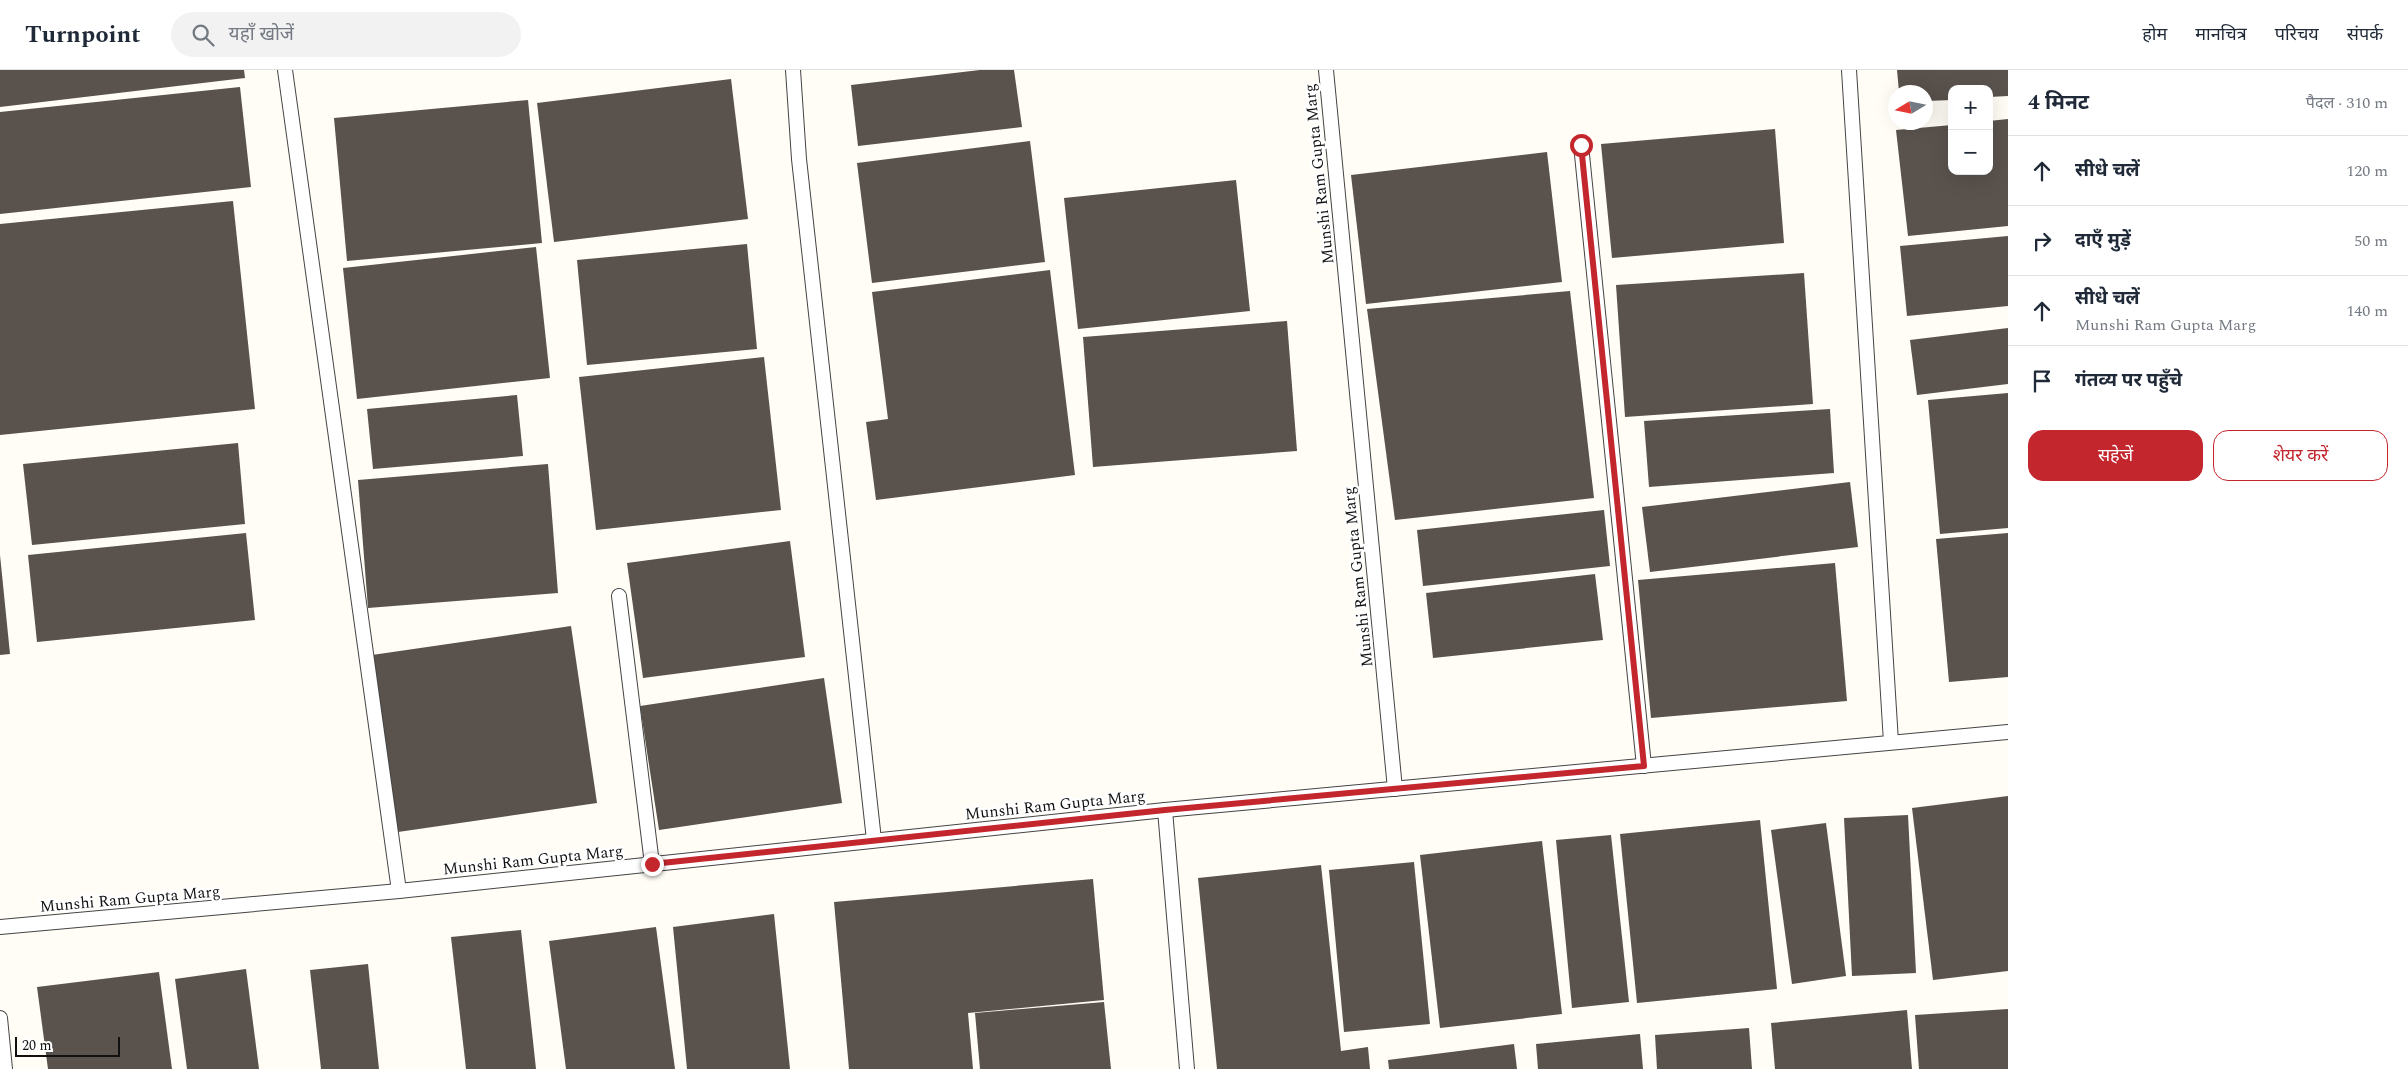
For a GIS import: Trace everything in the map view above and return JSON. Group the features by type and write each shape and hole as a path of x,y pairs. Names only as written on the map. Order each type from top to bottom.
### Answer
{"lane":[{"path":"285,70 399,891"},
{"path":"793,70 798,159 874,840"},
{"name":"Munshi Ram Gupta Marg","path":"0,927 399,891 1165,810 1396,789 1326,70"},
{"path":"1849,70 1891,742"},
{"path":"1581,145 1644,766"},
{"path":"618,596 652,864"},
{"path":"1396,789 2008,732"},
{"path":"1165,810 1187,1069"},
{"path":"0,1018 5,1069"}],"building":[{"path":"0,70 244,70 245,78 0,107"},
{"path":"980,70 1014,70 1022,127 858,146 851,85"},
{"path":"1897,70 2008,70 2008,96 1993,97 1993,85 1948,85 1948,100 1933,101 1933,85 1898,85"},
{"path":"731,79 748,219 554,242 537,103"},
{"path":"240,87 251,187 0,214 0,112"},
{"path":"528,100 542,243 347,261 334,118"},
{"path":"2008,119 2008,226 1908,236 1896,130 1933,130 1933,127 1948,125 1948,175 1993,175 1993,121"},
{"path":"1775,129 1784,243 1612,258 1601,144"},
{"path":"1030,141 1045,262 872,283 857,163"},
{"path":"1547,152 1562,282 1366,304 1351,175"},
{"path":"1236,180 1250,311 1078,329 1064,198"},
{"path":"233,201 255,409 0,435 0,224"},
{"path":"2008,236 2008,306 1907,316 1900,246"},
{"path":"747,244 757,349 587,365 577,260"},
{"path":"536,247 550,378 357,399 343,268"},
{"path":"1050,270 1075,475 876,500 866,422 888,419 872,292"},
{"path":"1804,273 1813,404 1625,417 1616,285"},
{"path":"1570,291 1594,498 1395,520 1367,309"},
{"path":"1287,321 1297,451 1093,467 1083,337"},
{"path":"2008,328 2008,384 1917,395 1910,340"},
{"path":"764,357 781,510 596,530 579,377"},
{"path":"2008,393 2008,528 1940,534 1928,400"},
{"path":"517,395 523,456 373,469 367,409"},
{"path":"1830,409 1834,473 1649,487 1644,421"},
{"path":"238,443 245,524 32,545 23,464"},
{"path":"548,464 558,593 368,608 358,480"},
{"path":"1850,482 1858,547 1650,572 1642,507"},
{"path":"1604,510 1610,566 1423,586 1417,530"},
{"path":"246,533 255,620 37,642 28,555"},
{"path":"2008,533 2008,677 1949,682 1936,539"},
{"path":"790,541 805,657 643,678 627,563"},
{"path":"0,555 10,654 0,655"},
{"path":"1835,563 1847,701 1651,718 1638,580"},
{"path":"1595,574 1603,640 1433,658 1426,593"},
{"path":"571,626 597,803 398,832 372,655"},
{"path":"824,678 842,803 659,830 640,706"},
{"path":"2008,796 2008,971 1933,980 1912,808"},
{"path":"1908,815 1916,973 1852,976 1844,818"},
{"path":"1760,820 1777,989 1637,1003 1620,834"},
{"path":"1826,823 1846,976 1792,984 1771,830"},
{"path":"1611,835 1629,1002 1572,1008 1556,840"},
{"path":"1542,841 1562,1014 1440,1028 1420,855"},
{"path":"1414,862 1430,1024 1344,1032 1329,870"},
{"path":"1321,865 1341,1051 1368,1047 1370,1069 1217,1069 1198,878"},
{"path":"1093,879 1104,1000 968,1013 973,1069 849,1069 834,902"},
{"path":"774,914 790,1069 687,1069 673,927"},
{"path":"656,927 675,1069 566,1069 549,941"},
{"path":"521,930 536,1069 466,1069 451,937"},
{"path":"368,964 379,1069 321,1069 310,970"},
{"path":"246,969 259,1069 187,1069 175,979"},
{"path":"159,972 172,1069 48,1069 37,987"},
{"path":"1104,1002 1111,1069 980,1069 975,1013"},
{"path":"2008,1009 2008,1069 1919,1069 1915,1015"},
{"path":"1907,1010 1912,1069 1775,1069 1771,1023"},
{"path":"1749,1028 1752,1069 1657,1069 1655,1035"},
{"path":"1640,1034 1643,1069 1538,1069 1536,1044"},
{"path":"1514,1044 1517,1069 1389,1069 1388,1060"}],"route":[{"path":"652,864 1165,810 1644,766 1581,145"}]}
